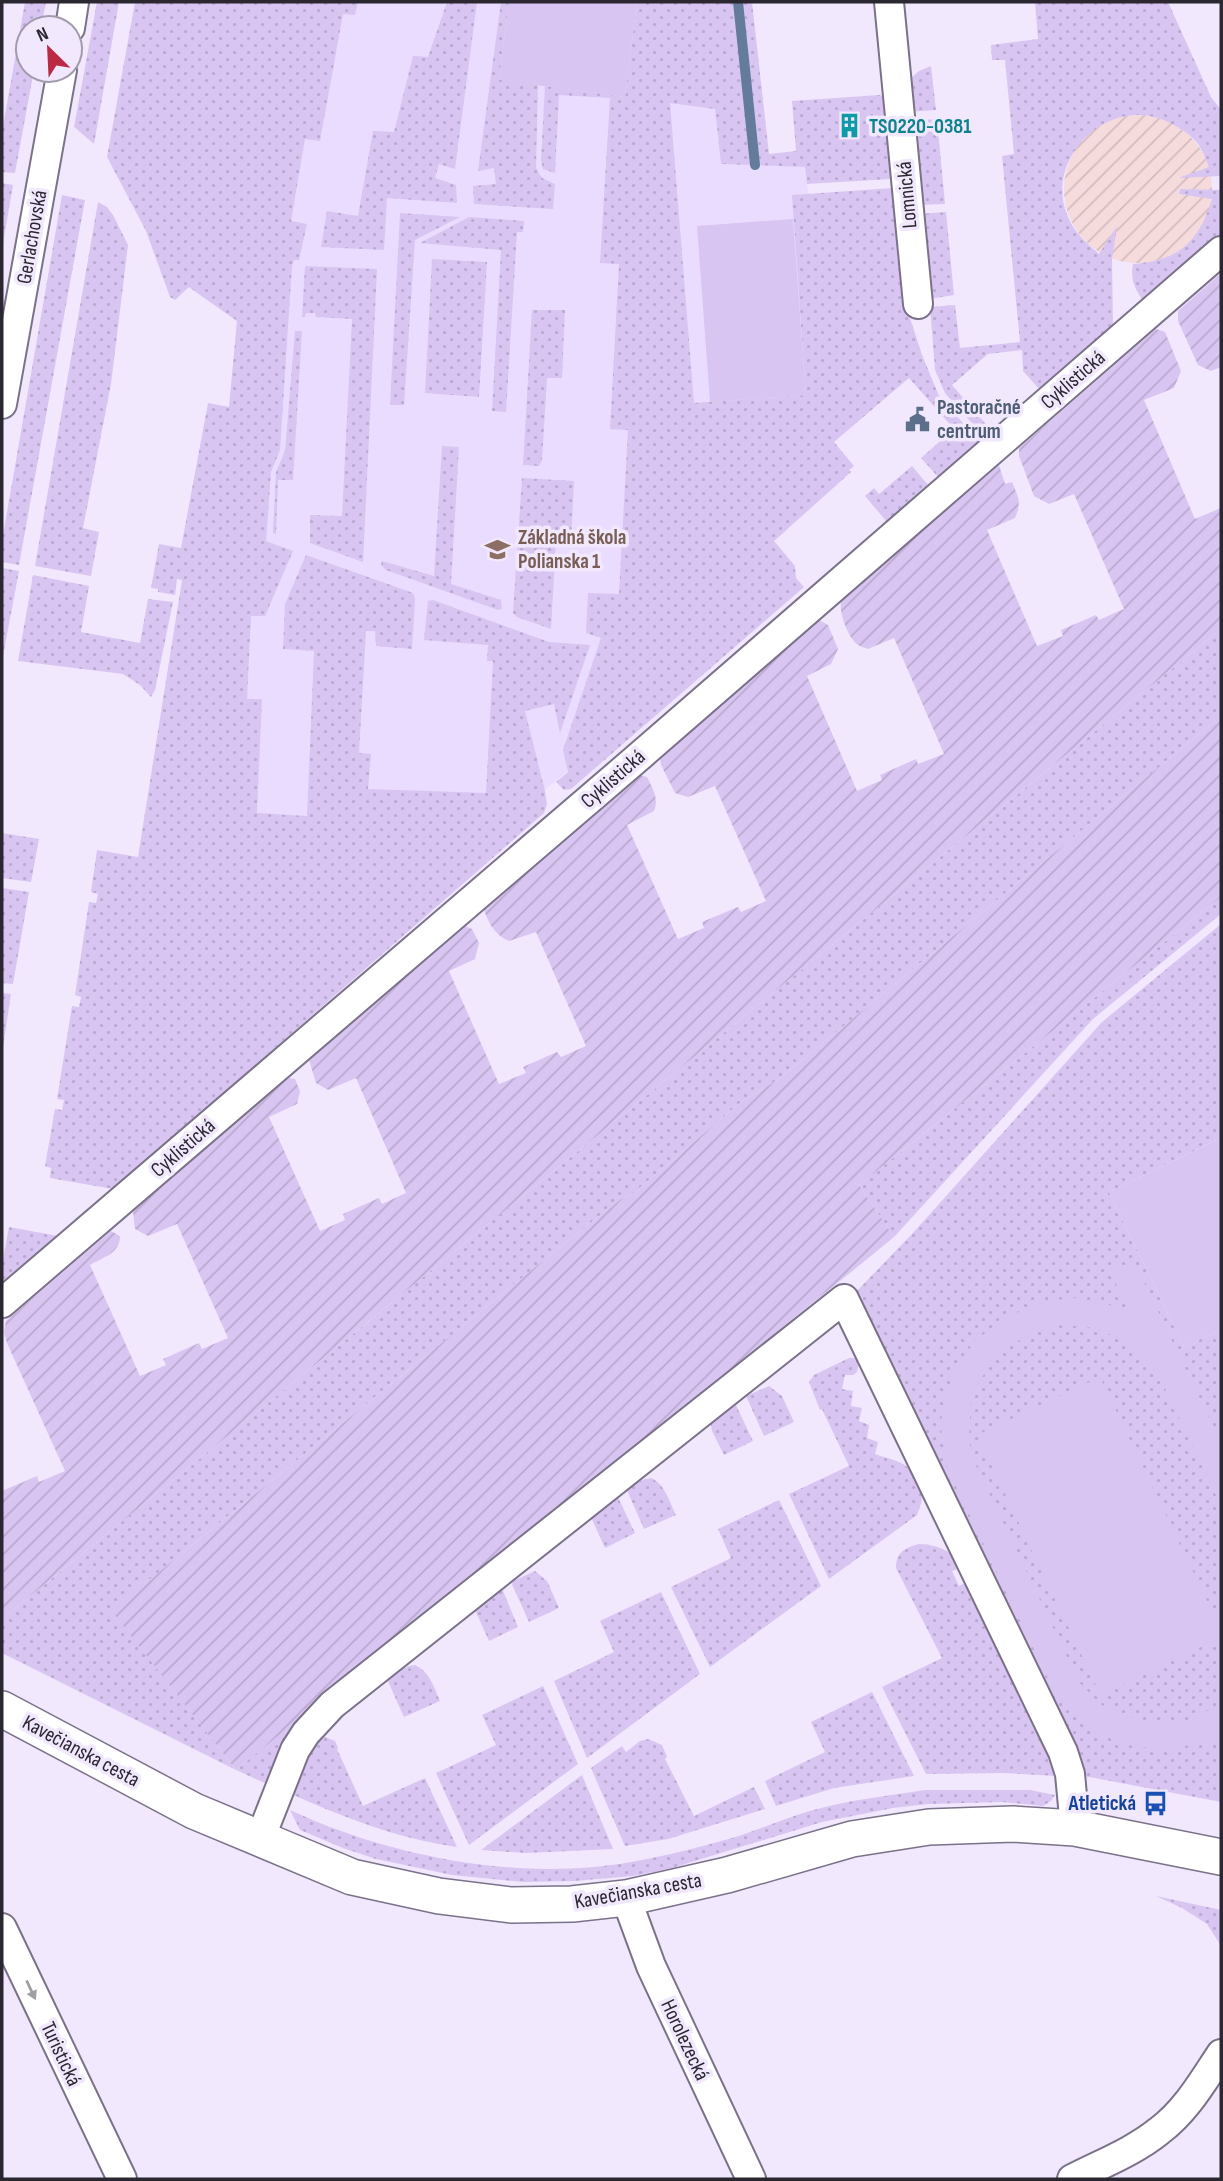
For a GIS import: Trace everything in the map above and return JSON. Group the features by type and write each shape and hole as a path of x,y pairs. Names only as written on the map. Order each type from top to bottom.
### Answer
{"street":[{"name":"Lomnická","path":"889,2 918,304"},
{"name":"Gerlachovská","path":"2,404 59,84"},
{"name":"Cyklistická","path":"2,1303 631,763 1221,251"},
{"path":"260,1839 295,1751 306,1732 332,1705 844,1299 1063,1752 1070,1774 1075,1828"},
{"name":"Kavečianska cesta","path":"2,1709 194,1811 352,1877 439,1896 511,1905 572,1904 626,1898 727,1875 852,1839 916,1829 1013,1824 1075,1828 1221,1857"},
{"name":"Horolezecká","path":"626,1898 651,1966 751,2179"},
{"name":"Turistická","path":"2,1928 122,2179"},
{"path":"1072,2179 1125,2153 1160,2131 1189,2101 1221,2054"}],"shaded area":[{"path":"25,2 46,2 44,14 23,14"},
{"path":"97,2 119,2 94,144 74,127"},
{"path":"135,2 358,2 355,15 343,14 320,141 305,139 291,221 307,224 299,260 294,260 292,266 280,450 271,472 266,541 293,551 265,616 251,616 247,699 262,699 257,813 307,816 314,651 283,649 285,604 306,555 413,593 415,599 412,649 376,646 375,631 366,631 359,753 371,754 368,789 486,793 493,661 487,661 488,645 424,640 428,601 433,600 549,642 590,645 560,733 554,704 525,711 545,791 547,804 544,813 113,1189 50,1178 51,1168 45,1166 55,1109 62,1110 64,1100 57,1099 72,1006 79,1007 81,997 75,995 89,902 96,903 98,894 91,892 97,850 138,857 182,580 177,579 175,595 151,588 159,544 181,548 208,403 229,407 237,321 189,287 175,300 170,297 146,231 107,157"},
{"name":"Základná škola Polianska 1","path":"152,2 704,2 721,164 805,167 834,416 787,530 774,541 795,566 701,660 166,1105 237,321 188,287"},
{"path":"447,2 477,2 455,169 439,164 435,178 456,185 457,203 387,198 384,250 321,247 327,211 358,216 373,131 394,132 413,56 428,57"},
{"path":"501,2 509,2 499,79 538,85 536,168 542,178 555,184 553,209 474,204 473,186 496,184 494,168 478,171"},
{"path":"509,2 637,2 625,97 499,80"},
{"path":"637,2 752,2 769,154 796,151 792,101 879,95 885,100 891,179 807,184 805,167 721,164 715,109 670,103 694,403 806,395 792,195 893,188 908,312 922,355 939,396 980,442 939,478 921,458 954,429 909,378 834,442 854,466 849,470 851,472 774,541 795,566 796,578 804,587 571,789 564,790 556,782 568,772 563,750 601,638 586,633 588,593 619,594 628,430 610,429 619,264 600,263 610,98 559,95 555,173 543,169 541,160 545,86 625,97"},
{"path":"1035,2 1168,2 1211,97 1221,110 1221,176 1178,178 1209,167 1203,152 1184,131 1148,116 1125,116 1104,124 1086,138 1072,156 1064,177 1063,200 1074,228 1099,254 1117,226 1112,260 1113,327 1040,390 1023,371 1022,350 988,354 952,385 992,431 986,437 945,393 935,370 930,307 955,305 960,348 1020,342 1002,156 1014,154 1005,60 992,60 991,45 1038,39"},
{"path":"14,64 14,84 31,84 15,173 2,172 2,132"},
{"path":"931,66 936,110 907,112 910,79"},
{"path":"1138,115 1166,120 1191,136 1207,161 1212,189 1207,217 1191,242 1166,258 1138,263 1110,258 1085,242 1069,217 1064,189 1069,161 1085,136 1110,120"},
{"path":"937,119 945,204 918,205 908,121"},
{"path":"2,183 13,185 2,249"},
{"path":"1180,189 1221,190 1221,234 1143,301 1134,284 1133,264 1163,258 1184,246 1200,227 1212,199 1179,194"},
{"path":"62,195 85,200 19,565 2,562 2,541"},
{"path":"98,202 107,207 113,215 128,245 111,384 83,528 99,532 91,576 35,566"},
{"path":"946,212 954,295 929,299 919,214"},
{"path":"400,213 460,217 415,240 404,405 390,405"},
{"path":"469,217 524,221 523,232 517,232 506,412 492,411 501,250 420,243"},
{"path":"793,219 806,395 710,402 697,226"},
{"path":"432,259 487,262 479,397 425,393"},
{"path":"305,266 377,269 363,562 310,543 310,515 342,516 352,319 316,317 315,313 306,313 305,317 302,317"},
{"path":"1221,273 1221,367 1211,371 1198,365 1178,321 1178,311"},
{"path":"532,310 565,310 562,378 547,378 542,460 539,466 523,465"},
{"path":"1156,329 1165,332 1181,371 1174,388 1144,400 1195,519 1221,508 1221,629 2,1619 2,1491 37,1476 39,1482 65,1471 7,1343 4,1333 6,1321 111,1231 120,1236 117,1247 90,1265 140,1376 166,1365 163,1359 199,1343 202,1349 228,1338 177,1224 148,1236 135,1229 133,1211 289,1078 295,1079 300,1091 297,1104 269,1117 320,1231 345,1220 343,1214 379,1198 382,1204 406,1193 356,1078 328,1090 316,1083 309,1060 465,926 472,929 479,943 475,959 449,971 499,1084 526,1073 523,1067 557,1052 561,1057 586,1046 536,932 509,941 493,929 484,910 639,775 647,777 655,794 654,811 627,825 678,939 704,928 702,922 738,907 741,912 766,901 715,786 688,797 675,793 661,765 660,757 819,620 828,625 838,649 831,664 807,676 857,791 882,780 880,775 916,759 918,764 944,754 894,638 868,649 857,645 846,627 841,601 999,465 1005,484 1012,482 1019,504 1015,518 987,530 1037,646 1063,636 1061,630 1096,615 1099,620 1124,609 1074,494 1049,504 1034,496 1019,456 1019,448"},
{"path":"295,331 302,331 293,480 278,480 276,534 273,533 276,472 285,451"},
{"path":"442,446 459,447 451,584 501,600 502,609 498,610 386,570 381,565 382,561 434,576"},
{"path":"912,466 929,486 887,522 865,496 874,488 879,494"},
{"path":"522,478 574,481 571,541 556,541 551,629 517,617 513,613"},
{"path":"2,568 19,571 3,656 2,656"},
{"path":"33,575 89,586 81,632 140,643 148,599 173,602 155,690 151,697 140,685 123,674 18,661"},
{"path":"1221,629 1221,716 779,1079 741,1102 635,1192 621,1199 555,1251 111,1609 236,1770 2,1653 2,1619"},
{"path":"1221,716 1221,897 859,1185 894,1237 721,1380 236,1770 110,1609 555,1251 621,1199 635,1192 741,1102 779,1079"},
{"path":"2,833 39,839 31,882 2,878"},
{"path":"2,888 29,892 13,984 2,983"},
{"path":"1221,897 1221,914 1093,1019 894,1237 859,1185"},
{"path":"1221,924 1221,1138 1109,1192 1184,1347 1221,1329 1221,1802 1084,1776 852,1296 912,1234 1102,1022"},
{"path":"2,993 11,994 2,1054"},
{"path":"1221,1138 1221,1329 1184,1347 1109,1192"},
{"path":"9,1227 58,1236 2,1284 2,1265"},
{"path":"1134,1261 1221,1443 1221,1506 1157,1372 1136,1348 1097,1328 1063,1325 1037,1330 1001,1351 971,1397 969,1440 973,1459 1079,1682 1100,1704 1137,1720 1157,1724 1187,1721 1221,1704 1221,1735 1212,1741 1163,1750 1121,1744 1086,1726 1055,1693 948,1470 941,1429 942,1411 953,1373 976,1339 1034,1302 1075,1298 1114,1306 1129,1313 1110,1271"},
{"path":"849,1358 855,1358 859,1363 857,1372 845,1375 842,1389 853,1391 851,1406 862,1408 859,1421 869,1425 867,1438 878,1442 875,1454 907,1466 916,1476 922,1499 917,1515 829,1579 789,1494 849,1466 822,1409 820,1410 809,1382 814,1375"},
{"path":"1100,1377 1221,1630 1221,1637 1101,1696 977,1435"},
{"path":"769,1386 782,1396 794,1422 764,1436 746,1396"},
{"path":"734,1401 753,1441 724,1455 712,1431 710,1419"},
{"path":"651,1478 663,1489 676,1515 644,1529 626,1488"},
{"path":"616,1493 635,1533 605,1548 591,1517 592,1511"},
{"path":"779,1500 821,1586 710,1667 671,1587 731,1558 718,1529"},
{"path":"919,1544 944,1550 954,1556 962,1567 952,1571 959,1586 969,1581 1051,1750 1057,1776 1003,1773 926,1774 882,1687 942,1658 896,1568 902,1552"},
{"path":"535,1571 547,1581 559,1608 529,1622 511,1582"},
{"path":"501,1586 518,1627 489,1641 475,1610 476,1604"},
{"path":"661,1592 700,1674 587,1758 554,1681 614,1652 600,1621"},
{"path":"415,1665 427,1675 440,1701 404,1717 386,1677"},
{"path":"543,1686 578,1764 469,1845 436,1773 496,1745 482,1715"},
{"path":"872,1692 914,1776 834,1788 776,1806 765,1781 825,1752 811,1722"},
{"path":"320,1701 269,1785 236,1770"},
{"path":"323,1736 335,1741 363,1806 425,1778 457,1847 413,1839 371,1826 289,1793 316,1737"},
{"path":"648,1739 662,1745 667,1757 665,1759 694,1816 754,1787 765,1809 668,1839 625,1846 591,1768 622,1746 626,1752 640,1741"},
{"path":"582,1775 613,1849 526,1853 481,1850"},
{"path":"925,1790 1030,1790 1055,1795 1043,1806 1002,1802 893,1808 822,1822 672,1868 633,1876 524,1882 452,1875 376,1859 300,1830 290,1810 370,1841 413,1852 501,1867 545,1869 589,1867 658,1857 739,1836 824,1807"},
{"path":"1156,1896 1221,1910 1221,1946 1207,1924"}],"waterway":[{"path":"738,2 755,165"}],"place":[{"name":"TS0220-0381","path":"849,126"},
{"name":"Pastoračné centrum","path":"917,419"},
{"name":"Základná škola Polianska 1","path":"498,549"},
{"name":"Atletická","path":"1156,1803"}]}
